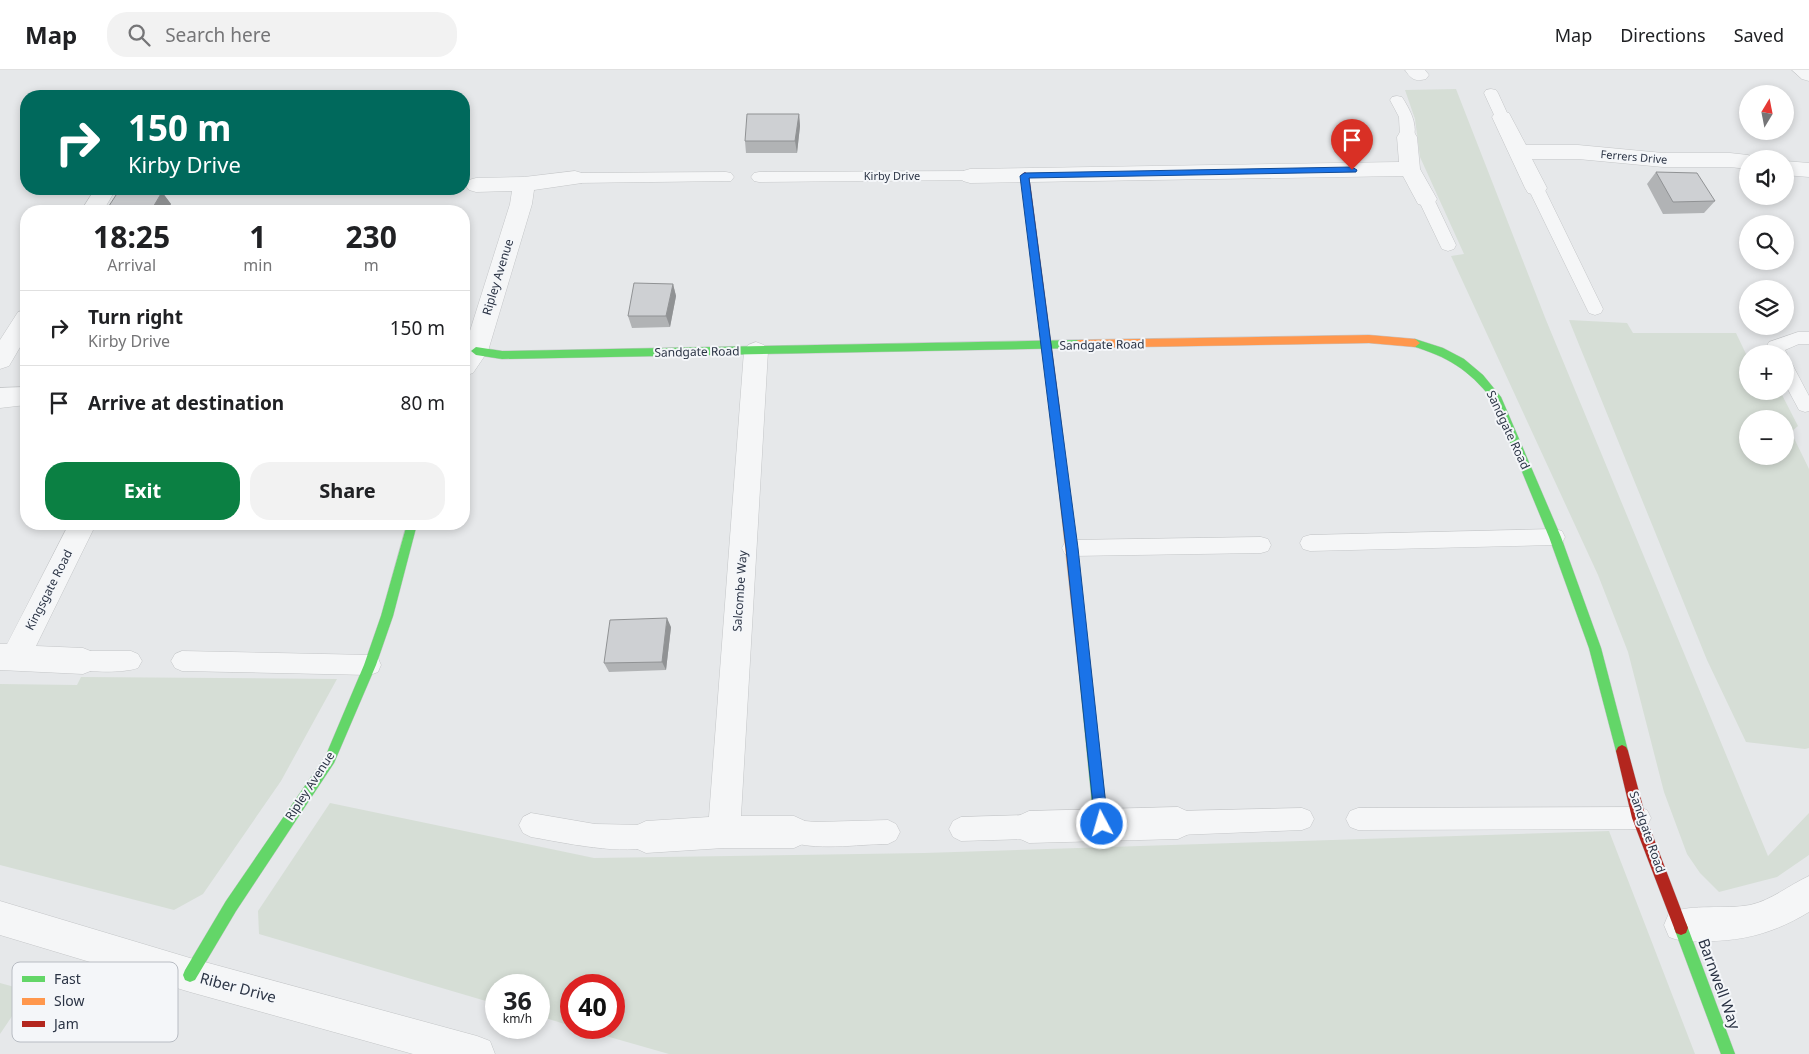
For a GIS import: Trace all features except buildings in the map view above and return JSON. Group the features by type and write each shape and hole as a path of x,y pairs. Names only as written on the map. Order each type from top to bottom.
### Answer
{"street":[{"path":"1802,70 1809,75"},
{"path":"1502,116 1536,188"},
{"path":"1407,137 1410,169 1426,199"},
{"name":"Ferrers Drive","path":"1520,152 1578,152 1663,160 1739,161"},
{"name":"Kirby Drive","path":"970,176 1410,169"},
{"path":"1794,169 1809,170"},
{"path":"1024,176 1072,548 1102,824"},
{"path":"470,185 524,184 575,178"},
{"name":"Ripley Avenue","path":"470,359 521,204 524,184"},
{"path":"0,360 20,328"},
{"name":"Sandgate Road","path":"470,359 502,355 1369,339 1404,340 1425,344 1449,353 1477,373 1496,397 1555,537 1595,648 1640,818 1681,925"},
{"name":"Salcombe Way","path":"724,832 756,350"},
{"path":"0,398 20,396"},
{"name":"Kingsgate Road","path":"80,530 7,657 83,661"},
{"name":"Ripley Avenue","path":"190,975 231,906 330,759 370,666 387,616 410,530"},
{"path":"1029,826 1178,823"},
{"path":"646,837 724,832 794,832"},
{"path":"1681,925 1735,923 1757,920 1793,904 1809,893"},
{"name":"Riber Drive","path":"0,918 147,962"},
{"name":"Barnwell Way","path":"1681,925 1728,1054"},
{"name":"Riber Drive","path":"178,971 477,1054"}],"lane":[{"path":"1491,94 1502,116"},
{"path":"1397,100 1406,117 1407,137"},
{"name":"Kirby Drive","path":"759,177 970,176"},
{"path":"575,178 726,177"},
{"path":"1536,188 1595,309"},
{"path":"1426,199 1448,245"},
{"path":"1779,345 1798,338 1809,338"},
{"path":"1794,384 1805,405"},
{"path":"1310,543 1555,537"},
{"path":"1072,548 1261,545"},
{"path":"83,661 131,661"},
{"path":"182,661 370,666"},
{"path":"1358,819 1640,818"},
{"path":"1178,823 1302,819"},
{"path":"531,825 595,836 646,837"},
{"path":"961,829 1029,826"},
{"path":"794,832 816,834 888,832"}],"shaded area":[{"path":"1456,89 1546,320 1768,856 1809,813 1809,855 1777,877 1719,892 1700,873 1687,854 1664,792 1628,652 1598,575 1451,256 1464,254 1420,157 1415,119 1405,90"},
{"path":"1569,320 1627,323 1633,333 1736,333 1742,345 1739,345 1739,400 1785,400 1790,410 1739,410 1739,465 1794,465 1794,438 1809,469 1809,748 1746,742 1707,660"},
{"path":"1794,418 1798,426 1794,429"},
{"path":"81,677 337,679 281,781 203,894 174,910 0,865 0,684 77,685"},
{"path":"330,803 594,858 924,853 1609,831 1695,1054 669,1054 616,1039 625,1039 625,974 560,974 560,1023 550,1019 550,974 485,974 485,1001 259,934 258,911"},
{"path":"0,983 12,986 12,1016 0,1034"}],"traffic: fast":[{"path":"1415,343 1440,350 1461,362 1496,397 1555,537 1595,648 1622,751"},
{"path":"476,351 502,355 1078,344"},
{"path":"190,975 231,906 330,759 370,665 387,616 410,530"},
{"path":"1085,673 1101,824"},
{"path":"1681,928 1728,1054"}],"traffic: slow":[{"path":"1078,344 1369,339 1415,343"},
{"path":"1055,411 1085,673"}],"traffic: jam":[{"path":"1025,175 1055,411"},
{"path":"1622,751 1639,818 1681,928"}],"route":[{"path":"1102,824 1072,548 1024,176 1352,170"}]}
